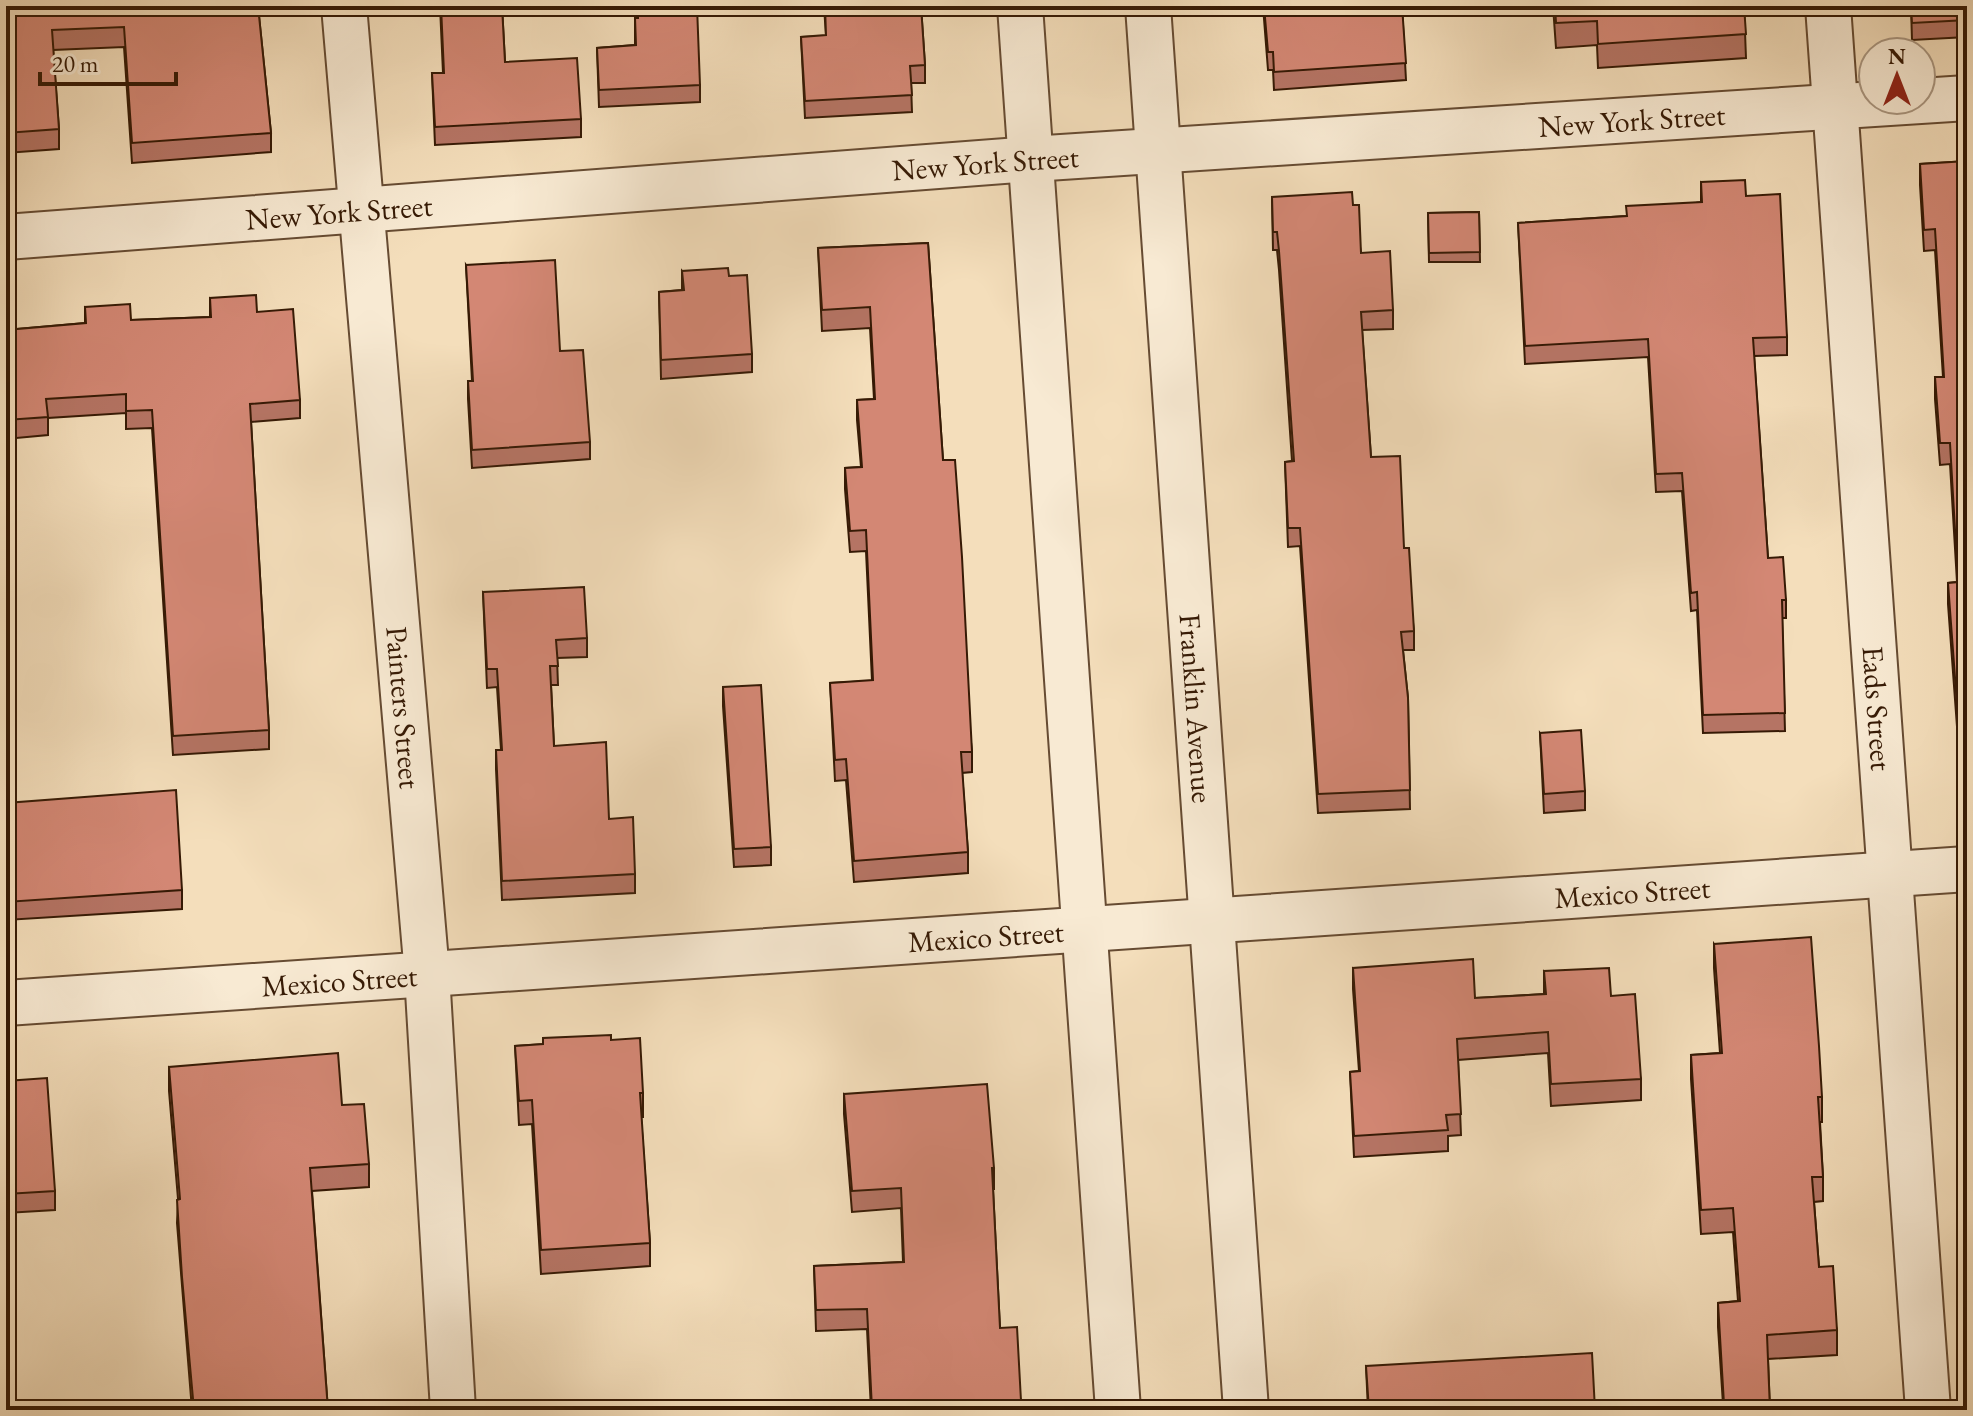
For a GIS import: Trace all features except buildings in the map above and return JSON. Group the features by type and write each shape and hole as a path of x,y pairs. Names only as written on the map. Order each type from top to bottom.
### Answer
{"street":[{"name":"Painters Street","path":"344,6 427,974 453,1410"},
{"path":"1020,6 1118,1410"},
{"name":"Franklin Avenue","path":"1148,6 1246,1410"},
{"name":"Eads Street","path":"1828,6 1928,1410"},
{"name":"New York Street","path":"6,237 1031,159 1967,98"},
{"name":"Mexico Street","path":"6,1003 1967,869"}]}
